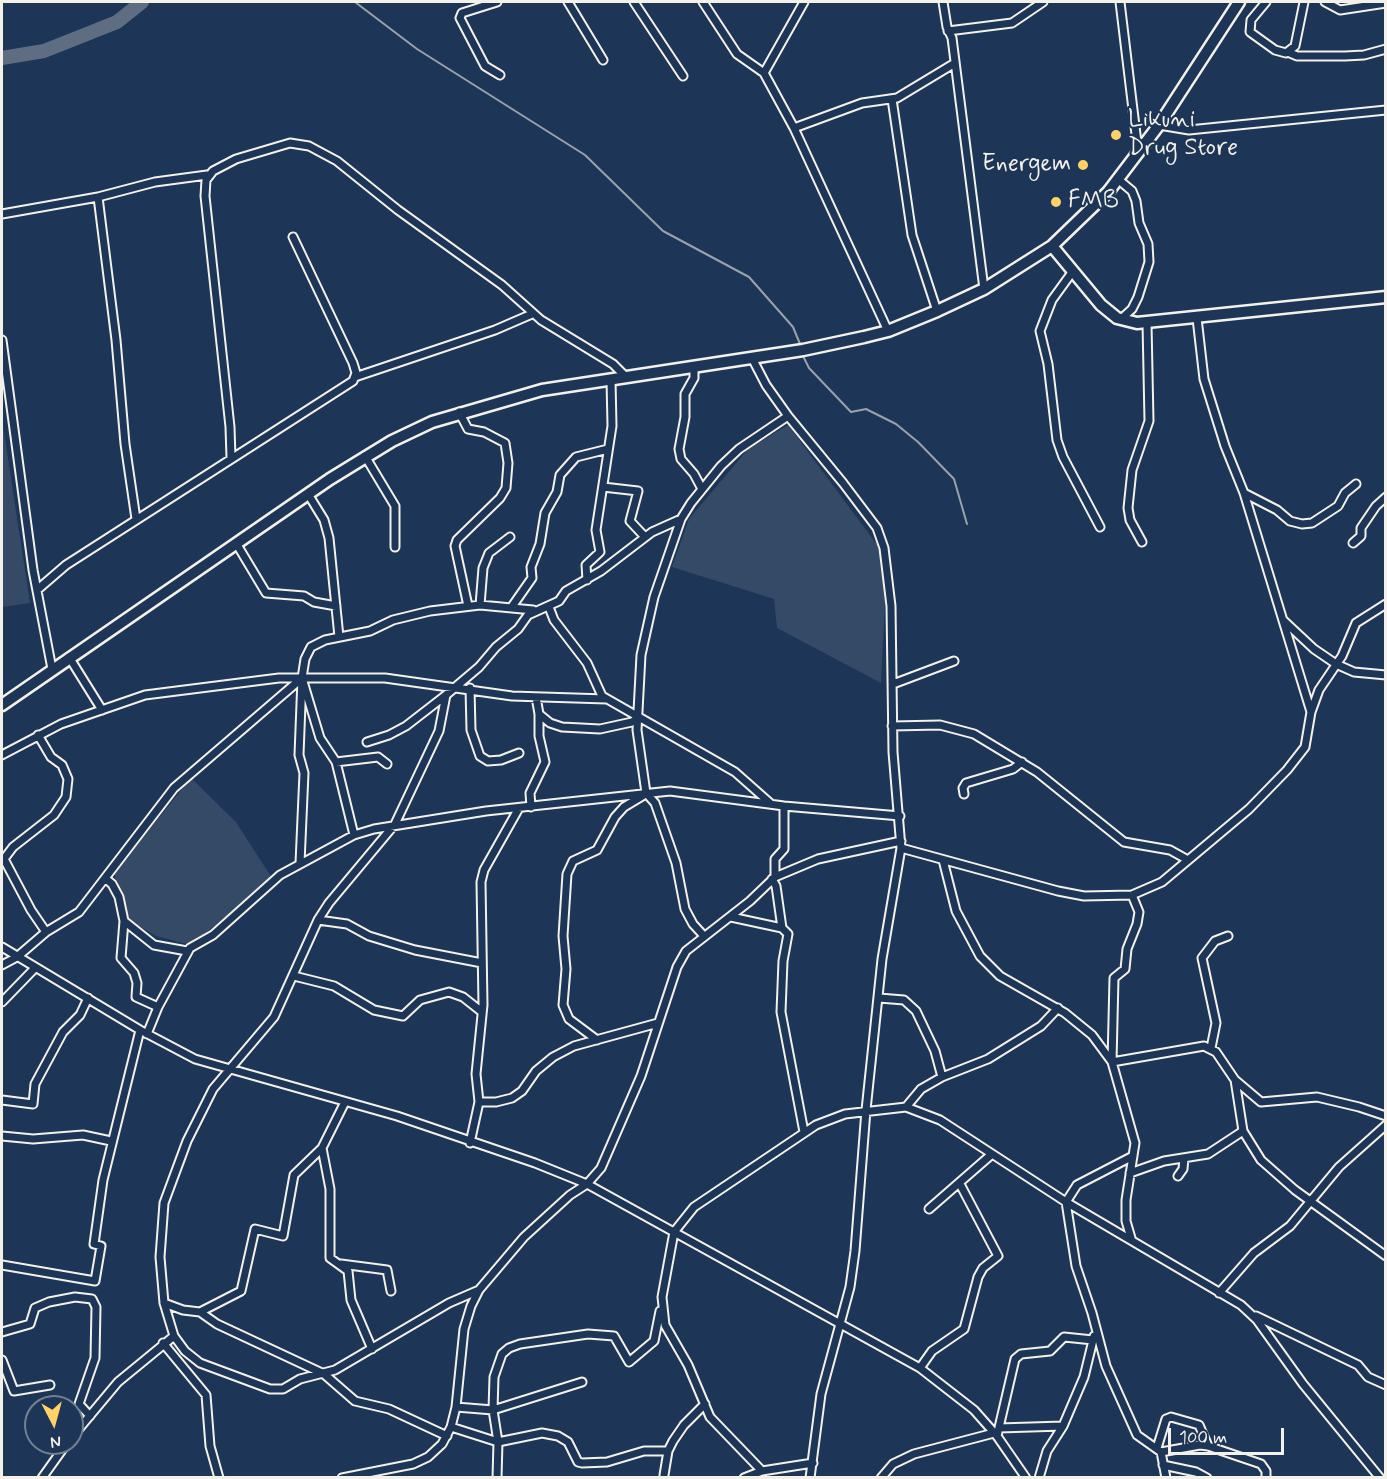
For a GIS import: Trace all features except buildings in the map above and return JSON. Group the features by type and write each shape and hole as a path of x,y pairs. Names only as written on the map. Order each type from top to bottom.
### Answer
{"main road":[{"path":"2,705 308,494 365,456 414,430 459,412 542,390 803,350 888,331 984,289 1052,246 1077,225 1119,180 1139,155 1239,2"},
{"path":"1052,246 1101,306 1121,319 1147,323 1386,297"}],"street":[{"path":"497,2 462,14 460,18 485,66 500,75"},
{"path":"568,2 603,60"},
{"path":"634,2 683,76"},
{"path":"703,2 737,54 765,73 794,128 888,331"},
{"path":"765,73 804,2"},
{"path":"944,2 948,31 952,38 984,289"},
{"path":"948,31 1012,22 1043,2"},
{"path":"1120,2 1139,155"},
{"path":"1266,2 1251,20 1250,32 1275,50 1290,52 1297,56 1345,56 1364,55 1386,49"},
{"path":"1290,52 1295,46 1304,2"},
{"path":"1325,2 1340,10 1386,3"},
{"path":"1337,2 1340,10"},
{"path":"794,128 862,104 892,99 955,63"},
{"path":"892,99 912,235 938,311"},
{"path":"1159,125 1189,130 1386,110"},
{"path":"2,214 98,197 155,182 207,175 236,159 277,146 297,143 309,146 337,161 398,210 482,269 532,314 613,364 626,377"},
{"path":"207,175 205,196 230,427 231,458"},
{"path":"1119,180 1132,191 1136,201 1139,223 1148,243 1149,262 1132,309 1121,319"},
{"path":"98,197 116,340 125,444 136,519"},
{"path":"293,237 353,363 355,376"},
{"path":"1073,271 1052,300 1040,331 1048,364 1058,440 1063,457 1100,527"},
{"path":"37,590 66,565 350,383 355,376 495,330 532,314"},
{"path":"1197,318 1204,379 1225,446 1244,493 1311,712"},
{"path":"1142,542 1130,520 1128,508 1132,470 1149,421 1147,323"},
{"path":"2,340 37,590 52,669"},
{"path":"752,358 766,385 788,416 877,528 888,568 892,726 901,845 882,959 866,1110 856,1243 840,1324 821,1394 810,1478"},
{"path":"694,366 694,378 685,394 685,417 679,449 681,459 694,474 702,489"},
{"path":"586,580 586,565 600,552 596,530 613,408 611,380"},
{"path":"459,412 468,429 484,432 505,443 508,463 506,488 500,498 457,540 458,560 468,606"},
{"path":"704,936 693,924 685,909 673,854 655,803 646,793 637,730 641,655 654,597 681,519 721,466 739,449 788,416"},
{"path":"511,608 532,578 531,567 540,544 545,513 557,492 560,475 576,457 608,449"},
{"path":"365,456 395,506 395,547"},
{"path":"1244,493 1277,510 1290,521 1302,524 1312,523 1338,506 1345,493 1356,484"},
{"path":"603,486 638,491 630,521 645,537"},
{"path":"308,494 324,520 329,538 339,637"},
{"path":"1353,543 1361,536 1361,528 1376,506 1386,497"},
{"path":"300,863 304,773 299,755 302,678 305,659 311,647 339,637 370,631 385,623 420,613 480,605 536,610 549,607 566,591 586,580 645,537 681,519"},
{"path":"480,605 483,568 489,552 510,537"},
{"path":"236,543 266,593 304,596 314,602 336,606"},
{"path":"342,1478 402,1468 428,1457 447,1436 456,1407 464,1329 480,1290 524,1237 570,1195 587,1184 601,1168 641,1076 681,959 704,936 731,917 774,878 818,860 901,845 943,860 1084,896 1132,895 1149,889 1250,809 1300,756 1308,738 1311,712 1319,690 1336,664 1356,623 1386,603"},
{"path":"549,607 554,620 587,663 599,691 606,699 735,772 770,803"},
{"path":"366,742 389,735 406,726 446,695 479,667 496,647 512,635 528,615 536,610"},
{"path":"1282,620 1314,649 1336,664 1354,672 1386,675"},
{"path":"69,657 102,710"},
{"path":"892,684 954,661"},
{"path":"2,755 38,735 102,710 158,692 279,678 385,678 536,697 606,699"},
{"path":"302,678 320,738 336,762 354,835"},
{"path":"2,965 17,957 46,932 79,912 174,788 302,678"},
{"path":"470,688 471,730 480,756 488,761 501,760 519,753"},
{"path":"446,695 439,731 395,824 328,903 274,1017 232,1070 213,1089 187,1141 164,1203 159,1239 164,1303 174,1336 185,1351 200,1363 270,1389 283,1389 300,1379 324,1374 372,1349 449,1303 480,1290"},
{"path":"531,807 530,793 545,762 539,736 536,697"},
{"path":"539,714 550,723 562,728 590,730 618,726 639,717"},
{"path":"892,726 932,725 956,728 974,734 1023,762 1124,842 1170,850 1188,860"},
{"path":"38,735 51,757 62,765 68,779 66,797 54,815 13,847 4,859 31,910 46,932"},
{"path":"336,762 378,757 387,764"},
{"path":"964,794 963,788 966,783 1013,769 1023,762"},
{"path":"147,1034 158,1007 187,951 213,935 280,875 354,835 395,824 670,791 784,806 900,816"},
{"path":"597,1040 569,1019 563,1005 567,874 573,861 597,850 615,817 624,807 646,793"},
{"path":"782,928 774,878 775,859 784,849 784,806"},
{"path":"470,1143 479,1102 476,1074 482,1012 481,889 484,870 519,808"},
{"path":"943,860 956,911 980,956 1000,976 1058,1008 1092,1035 1112,1062"},
{"path":"106,879 112,884 119,897 124,921 121,958 135,973 136,997 158,1007"},
{"path":"1131,1238 1126,1221 1130,1173 1134,1155 1133,1132 1112,1062 1114,978 1125,969 1127,949 1139,912 1132,895"},
{"path":"731,917 782,928 788,934 783,966 781,1012 804,1132"},
{"path":"318,920 347,924 369,936 416,950 482,963"},
{"path":"124,921 154,945 187,951"},
{"path":"1211,1048 1216,1023 1202,958 1215,941 1228,936"},
{"path":"2,947 140,1030 195,1059 397,1116 470,1143 535,1163 587,1184 840,1324 882,1344 920,1368 997,1432 1026,1478"},
{"path":"2,1002 35,968"},
{"path":"294,976 334,986 374,1010 406,1015 420,1000 449,992 463,997 482,1012"},
{"path":"2,1100 33,1104 35,1084 63,1032 80,1015 88,998"},
{"path":"879,998 904,1000 916,1011 935,1051 942,1077"},
{"path":"906,1107 921,1089 942,1077 988,1059 1041,1026 1058,1008"},
{"path":"479,1102 496,1102 512,1098 522,1091 536,1071 553,1057 574,1046 658,1023"},
{"path":"2,1264 95,1281 100,1246 94,1244 111,1141 140,1030"},
{"path":"1112,1062 1196,1046 1211,1048 1224,1062 1235,1080 1261,1102 1317,1097 1386,1116"},
{"path":"1235,1080 1243,1131 1269,1169 1386,1256"},
{"path":"200,1312 241,1291 255,1229 283,1236 294,1175 322,1148 345,1102"},
{"path":"499,1476 498,1442 493,1410 496,1365 509,1348 588,1334 614,1336 629,1362 654,1341 674,1232 694,1207 804,1132 830,1118 866,1110 906,1107 940,1120 1066,1202 1131,1238 1251,1314 1358,1365 1368,1377 1386,1385"},
{"path":"1219,1293 1254,1253 1290,1226 1339,1167 1386,1125"},
{"path":"1130,1173 1164,1161 1208,1154 1243,1131"},
{"path":"2,1136 33,1139 83,1135 111,1141"},
{"path":"322,1148 330,1189 330,1258 334,1263 387,1270 391,1291"},
{"path":"929,1209 992,1154"},
{"path":"1134,1155 1077,1185 1066,1202 1076,1266 1106,1366 1137,1435 1159,1450 1200,1444 1208,1446 1261,1464 1266,1471 1266,1478"},
{"path":"1178,1176 1183,1168 1184,1158"},
{"path":"920,1368 932,1351 964,1329 978,1277 983,1268 998,1256 960,1184"},
{"path":"341,1264 348,1271 351,1300 372,1349"},
{"path":"662,1296 665,1325 688,1365 710,1416 762,1471"},
{"path":"2,1332 30,1324 35,1308 49,1302 75,1297 92,1299 96,1307 95,1358 79,1404 90,1416"},
{"path":"164,1303 183,1310 200,1312 217,1324 324,1374 356,1401 389,1409 447,1436"},
{"path":"1251,1314 1380,1478"},
{"path":"1039,1478 1047,1451 1063,1426 1084,1377 1095,1324"},
{"path":"84,1423 118,1382 174,1336"},
{"path":"997,1432 1015,1359 1021,1354 1050,1351 1064,1337 1093,1340"},
{"path":"163,1343 206,1395 210,1446 219,1478"},
{"path":"2,1360 14,1391 50,1385"},
{"path":"456,1407 493,1410 582,1382"},
{"path":"664,1475 668,1451 684,1425 705,1404"},
{"path":"1166,1478 1159,1450 1166,1419 1172,1417 1199,1425 1208,1446"},
{"path":"881,1478 893,1464 914,1454 997,1432 1063,1426"},
{"path":"451,1427 498,1442 542,1433 558,1436 568,1442 578,1462 582,1463 607,1462 644,1450 668,1451"},
{"path":"42,1478 58,1455"},
{"path":"744,1478 762,1471 813,1463"},
{"path":"1163,1465 1196,1472 1207,1478"},
{"path":"399,1478 402,1468"}],"shaded area":[{"path":"2,419 30,603 2,607"},
{"path":"788,425 881,550 885,601 881,683 777,628 774,599 672,567 689,519 748,449"},
{"path":"191,778 236,822 272,878 191,945 156,936 127,919 114,873"}],"waterway":[{"path":"2,58 44,51 117,22 142,2"},
{"path":"355,2 417,49 585,155 663,231 749,277 793,327 800,344"},
{"path":"804,358 809,368 851,412 866,409 896,424 918,442 954,479 967,524"}],"place":[{"name":"Likuni Drug Store","path":"1116,135"},
{"name":"Energem","path":"1083,165"},
{"name":"FMB","path":"1056,202"}]}
